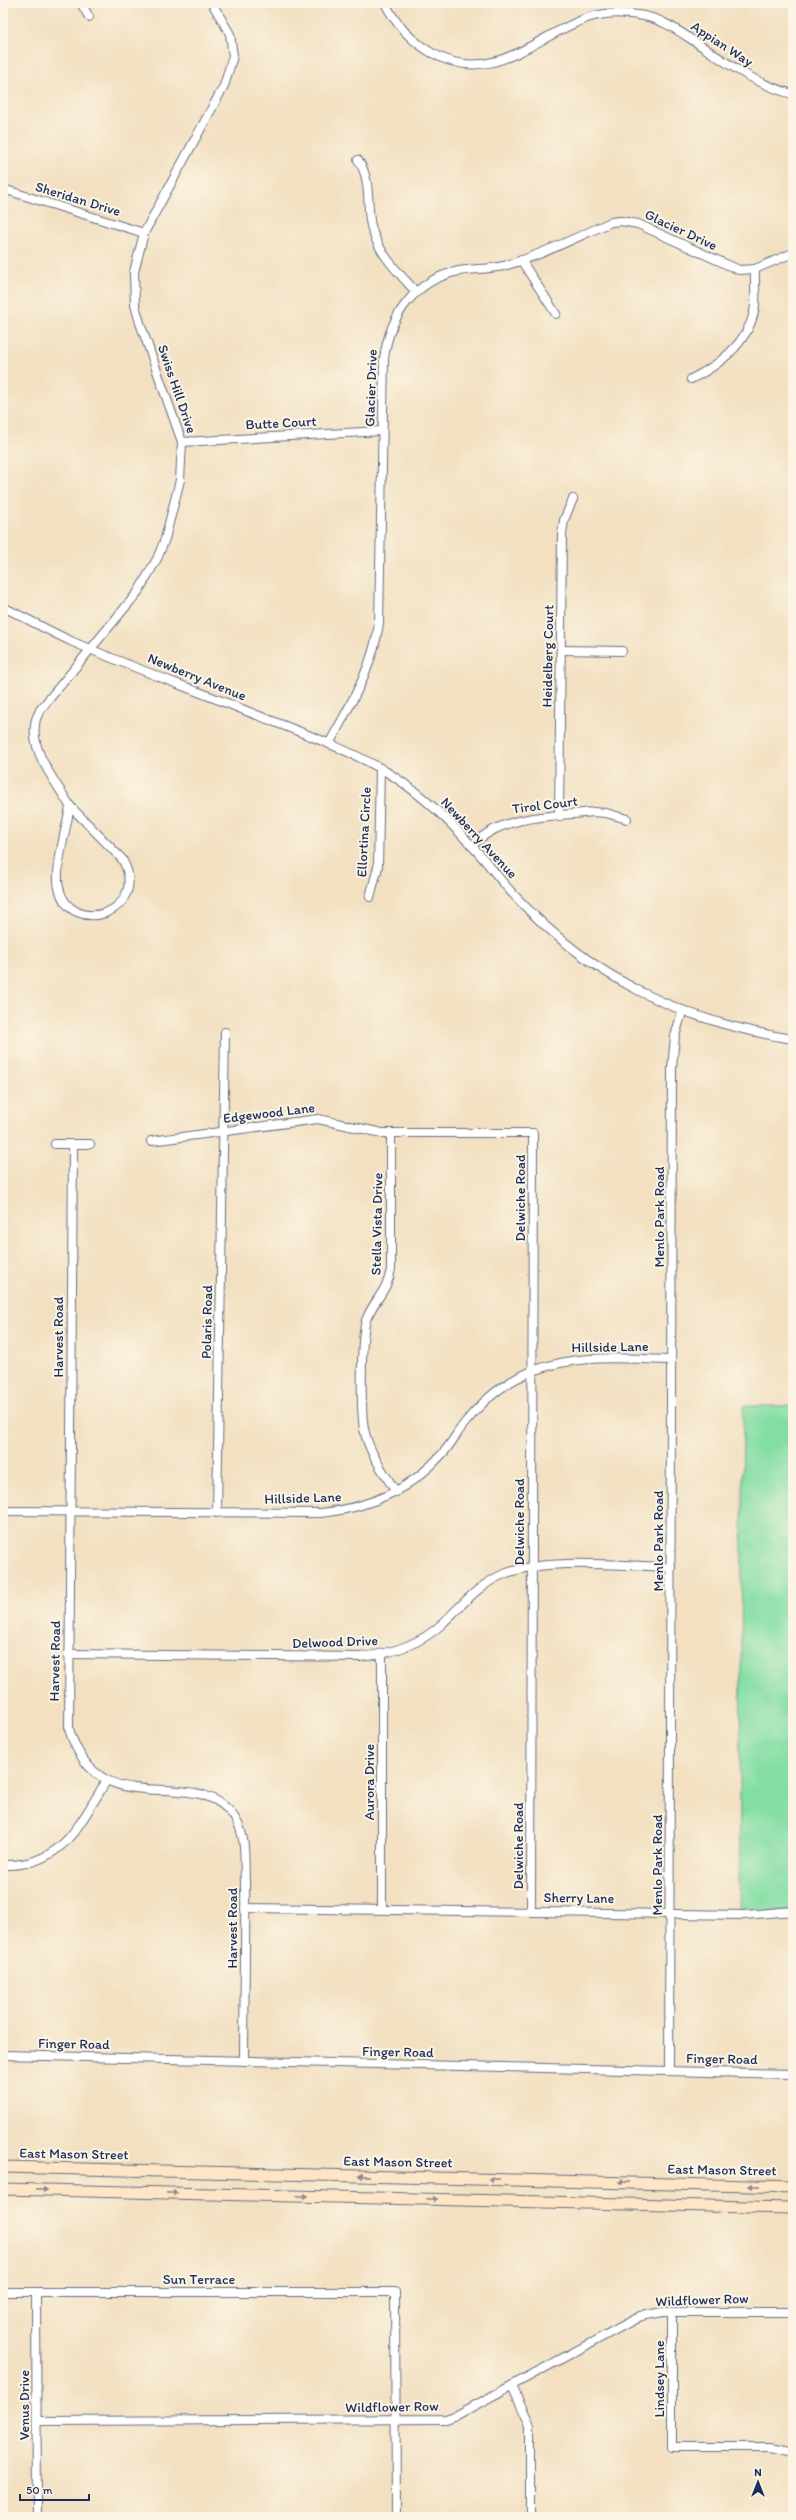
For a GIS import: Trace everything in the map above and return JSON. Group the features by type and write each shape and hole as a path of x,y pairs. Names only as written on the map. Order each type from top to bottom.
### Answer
{"main road":[{"name":"East Mason Street","path":"3,2167 793,2187"},
{"path":"3,2189 793,2208"}],"street":[{"path":"81,3 90,17"},
{"name":"Swiss Hill Drive","path":"70,806 59,872 59,888 65,901 72,909 91,916 105,914 117,907 126,894 129,877 127,867 122,859 70,806 38,751 34,728 40,710 138,592 157,560 180,480 182,442 135,305 134,272 144,233 224,86 229,71 233,56 230,34 212,3"},
{"name":"Appian Way","path":"385,3 398,26 422,47 449,60 476,64 503,60 518,54 588,18 617,13 645,16 672,27 744,75 763,84 793,94"},
{"path":"358,160 366,174 368,209 375,239 389,262 416,292"},
{"name":"Sheridan Drive","path":"3,189 144,233"},
{"name":"Glacier Drive","path":"329,744 366,675 377,641 380,624 382,431 386,343 396,316 416,292 442,276 457,271 497,267 521,260 611,222 621,221 638,224 730,268 754,269 793,253"},
{"path":"521,260 556,314"},
{"path":"691,379 718,364 742,339 754,312 754,269"},
{"name":"Butte Court","path":"182,442 382,431"},
{"name":"Heidelberg Court","path":"559,817 562,534 564,520 573,499"},
{"name":"Newberry Avenue","path":"3,607 91,649 329,744 380,768 425,800 472,846 514,895 557,938 607,974 633,989 682,1012 741,1030 793,1039"},
{"path":"561,650 622,651"},
{"name":"Ellortina Circle","path":"370,897 378,867 380,768"},
{"name":"Tirol Court","path":"472,846 480,836 499,826 593,812 606,813 627,819"},
{"name":"Menlo Park Road","path":"669,2071 672,1068 676,1036 682,1012"},
{"name":"Polaris Road","path":"217,1513 224,1032"},
{"name":"Edgewood Lane","path":"151,1141 318,1119 333,1120 364,1130 391,1133 533,1133"},
{"name":"Stella Vista Drive","path":"391,1133 391,1269 386,1288 371,1309 364,1327 363,1423 368,1443 396,1492"},
{"name":"Delwiche Road","path":"531,1911 533,1133"},
{"path":"55,1144 90,1144"},
{"name":"Harvest Road","path":"73,1144 67,1716 72,1740 85,1761 107,1780 133,1789 189,1791 203,1794 221,1805 236,1819 243,1834 245,1908 244,2061"},
{"name":"Hillside Lane","path":"3,1511 321,1514 342,1511 378,1501 396,1492 430,1467 474,1412 502,1388 532,1371 566,1361 593,1358 671,1360"},
{"name":"Delwood Drive","path":"68,1654 352,1657 382,1655 402,1649 431,1633 464,1600 491,1581 532,1566 552,1564 671,1568"},
{"name":"Aurora Drive","path":"382,1655 382,1909"},
{"path":"3,1865 29,1863 41,1860 62,1847 73,1835 107,1780"},
{"name":"Sherry Lane","path":"245,1908 670,1912 744,1915 793,1911"},
{"name":"Finger Road","path":"3,2055 793,2074"},
{"name":"Sun Terrace","path":"3,2292 395,2292 396,2420"},
{"name":"Venus Drive","path":"36,2292 37,2517"},
{"name":"Wildflower Row","path":"37,2421 446,2419 512,2386 641,2316 672,2312 793,2312"},
{"name":"Lindsey Lane","path":"672,2312 672,2447 771,2447 793,2452"},
{"path":"512,2386 527,2415 530,2425 530,2517"},
{"path":"396,2420 396,2517"}],"green space":[{"path":"743,1406 793,1406 793,1911 739,1914"}]}
